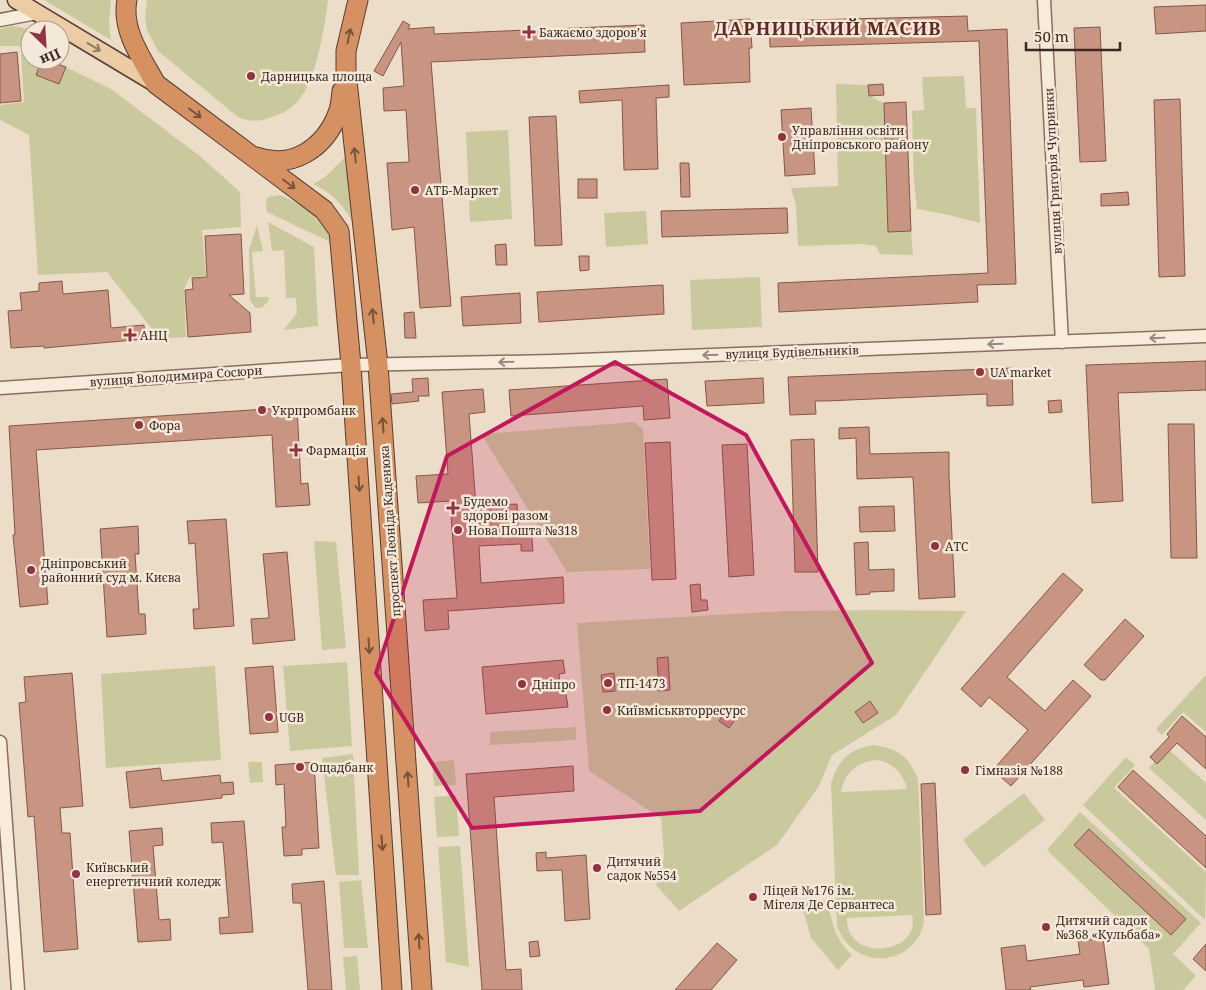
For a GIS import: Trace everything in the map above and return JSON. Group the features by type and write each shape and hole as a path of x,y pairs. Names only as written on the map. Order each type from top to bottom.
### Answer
{"highway":[{"path":"127,0 127,27 139,54 156,84 324,210 339,231 351,365 392,990"},
{"path":"250,154 265,160 281,162 293,160 316,144 331,128 339,112 346,72 346,51 358,0"},
{"name":"проспект Леоніда Каденюка","path":"346,72 378,365 422,990"}],"main road":[{"path":"16,0 156,84"}],"street":[{"name":"вулиця Григорія Чупринки","path":"1044,0 1062,342"},
{"path":"0,20 37,13"},
{"name":"вулиця Будівельників","path":"351,365 554,361 1206,336"},
{"name":"вулиця Володимира Сосюри","path":"0,388 351,365"},
{"path":"0,742 18,990"}],"highlighted area":[{"path":"615,362 746,435 872,663 700,811 472,828 376,673 447,456"}],"green space":[{"path":"44,0 111,0 109,24 111,40"},
{"name":"Дарницька площа","path":"147,0 328,0 319,53 305,92 286,111 276,116 255,121 238,117 158,51 147,30 145,18"},
{"path":"11,26 20,27 20,46 0,46 0,29"},
{"path":"70,69 111,89 201,157 240,192 241,227 202,230 206,276 190,277 184,289 186,337 160,339 107,272 38,275 29,135 2,121 0,118 0,105 24,102 22,70 38,70 36,75 59,84 65,70"},
{"path":"964,76 966,108 976,108 980,223 917,209 914,182 912,111 924,110 922,77"},
{"path":"836,84 868,85 869,96 884,103 888,231 911,231 913,255 880,254 876,246 863,244 798,246 796,205 791,188 838,186"},
{"path":"508,130 512,219 470,222 466,132"},
{"path":"346,156 352,221 336,199 313,184 325,177"},
{"path":"280,195 304,207 319,219 329,234 330,242 267,212 266,201 268,197"},
{"path":"646,211 648,244 606,247 604,213"},
{"path":"268,222 314,247 318,326 284,330 297,313 296,298 286,298 284,250 272,251"},
{"path":"257,225 263,251 252,252 256,297 269,297 268,302 261,308 256,308 250,301 249,250"},
{"path":"760,277 762,327 692,330 690,280"},
{"path":"634,422 643,429 650,569 567,572 481,434"},
{"path":"314,541 336,542 346,648 322,650"},
{"path":"785,611 966,611 896,715 832,755 819,786 777,845 679,911 656,885 664,856 661,818 589,771 577,623"},
{"path":"347,662 352,746 290,751 283,666"},
{"path":"215,666 221,760 106,768 101,674"},
{"path":"1206,675 1206,732 1183,712 1162,735 1156,729"},
{"path":"576,727 576,740 490,745 490,732"},
{"path":"882,746 896,751 910,764 918,779 924,923 919,936 911,947 892,957 872,957 862,954 845,941 837,927 831,783 841,762 851,753 864,747","holes":["879,760 890,764 898,770 907,789 841,792 846,778 854,768 865,762","912,915 912,928 906,939 895,945 882,948 869,947 858,942 850,932 847,918"]},
{"path":"1167,748 1206,783 1206,820 1149,768"},
{"path":"353,754 359,875 336,875 322,758"},
{"path":"1126,757 1135,765 1114,788 1206,872 1205,920 1083,805"},
{"path":"454,760 456,785 434,786 432,762"},
{"path":"248,762 262,762 263,782 250,783"},
{"path":"1024,793 1045,820 984,867 963,840"},
{"path":"456,795 459,836 437,837 434,797"},
{"path":"1080,812 1201,923 1173,954 1196,976 1183,990 1155,990 1149,949 1047,850"},
{"path":"460,846 469,967 446,962 438,847"},
{"path":"361,880 368,948 344,948 339,882"},
{"path":"828,900 838,936 852,955 838,970 811,938 801,902"},
{"path":"357,956 360,990 346,990 343,957"}],"building":[{"path":"1206,5 1206,31 1156,34 1154,7"},
{"path":"967,16 968,31 1007,29 1016,284 977,285 978,302 779,312 778,283 988,273 979,41 770,47 769,21"},
{"path":"750,19 752,48 749,48 750,82 684,85 681,23"},
{"path":"403,21 410,25 408,29 434,27 434,34 644,25 645,52 431,62 451,306 420,308 414,227 392,230 387,163 409,162 406,110 384,111 383,88 404,86 401,42 383,76 374,71"},
{"path":"1100,27 1106,161 1080,162 1074,28"},
{"path":"17,52 21,101 0,103 0,54"},
{"path":"38,70 65,70 59,84 36,75"},
{"path":"883,84 884,95 869,96 868,85"},
{"path":"669,85 669,97 656,98 658,169 624,170 622,100 580,103 579,91"},
{"path":"1180,99 1185,276 1159,277 1154,100"},
{"path":"906,102 911,231 888,232 884,103"},
{"path":"811,108 815,174 785,176 781,110"},
{"path":"556,116 562,245 535,246 529,117"},
{"path":"680,163 689,163 690,197 681,197"},
{"path":"578,179 597,179 597,198 578,198"},
{"path":"1128,192 1129,205 1101,206 1101,194"},
{"path":"787,208 788,233 662,237 661,211"},
{"path":"241,234 244,294 229,295 250,313 251,332 188,337 185,290 193,289 192,278 207,277 205,236"},
{"path":"506,244 507,265 496,265 495,245"},
{"path":"579,256 589,256 589,270 580,271"},
{"path":"62,281 63,294 108,290 111,328 144,325 145,339 44,348 44,346 11,348 8,311 22,310 20,293 39,291 39,283"},
{"path":"663,285 664,314 539,322 537,292"},
{"path":"520,293 521,323 463,326 461,297"},
{"path":"414,312 416,338 405,338 404,313"},
{"path":"1206,361 1206,390 1118,393 1123,501 1092,503 1086,365"},
{"path":"1012,368 1013,405 987,406 987,394 815,401 816,414 790,415 788,377"},
{"path":"428,378 429,396 418,396 419,401 392,404 391,394 413,392 412,379"},
{"path":"763,378 764,403 707,406 705,381"},
{"path":"667,379 670,418 644,420 643,406 511,416 509,390"},
{"path":"483,389 485,412 469,414 476,506 517,504 518,527 531,527 533,551 521,551 521,544 479,546 481,583 563,577 564,603 448,611 449,629 425,631 423,600 457,598 450,501 418,503 416,476 448,474 442,392"},
{"path":"1061,400 1062,412 1049,413 1048,401"},
{"path":"297,407 301,484 308,483 310,505 276,507 272,435 36,450 48,604 20,607 13,535 15,535 9,426"},
{"path":"1168,424 1194,424 1197,558 1171,558"},
{"path":"869,427 870,454 949,452 955,597 919,599 913,477 857,479 856,438 839,439 839,428"},
{"path":"814,439 818,572 795,572 791,440"},
{"path":"670,442 676,579 652,580 645,443"},
{"path":"747,444 754,575 729,577 722,445"},
{"path":"894,506 895,531 860,532 859,507"},
{"path":"226,519 234,626 194,629 193,609 199,609 195,543 189,544 187,521"},
{"path":"138,526 139,554 135,554 139,614 145,614 146,634 107,637 100,529"},
{"path":"868,542 869,570 894,569 894,591 870,592 870,594 856,595 854,543"},
{"path":"287,552 295,640 253,644 251,619 269,618 263,554"},
{"path":"1063,573 1083,590 1007,677 1045,711 1073,680 1091,696 1011,786 993,770 1028,730 989,697 981,707 961,689"},
{"path":"700,584 701,600 707,600 708,610 692,612 690,585"},
{"path":"1125,619 1144,636 1105,680 1101,680 1084,665"},
{"path":"668,657 670,690 659,691 657,658"},
{"name":"Дніпро","path":"563,660 565,673 559,674 561,695 566,694 568,707 486,714 482,667"},
{"path":"273,666 278,732 250,734 245,668"},
{"path":"72,673 83,806 60,808 62,833 70,833 78,949 44,952 34,816 28,817 19,703 26,702 24,677"},
{"name":"ТП-1473","path":"614,673 615,691 603,692 601,675"},
{"path":"870,701 878,713 863,723 855,712"},
{"path":"726,711 736,718 729,728 719,721"},
{"path":"1182,716 1206,737 1206,769 1177,743 1157,764 1150,757 1169,737 1167,734"},
{"path":"314,762 319,848 302,849 302,855 284,856 282,827 286,827 284,784 276,785 275,765"},
{"path":"573,766 574,791 494,797 506,970 521,969 522,990 482,990 466,774"},
{"path":"160,768 162,781 220,775 221,783 233,782 234,794 222,795 222,798 130,808 126,772"},
{"path":"1133,770 1206,836 1206,868 1118,787"},
{"path":"935,783 941,914 926,915 921,784"},
{"path":"244,821 253,932 220,934 219,918 229,917 223,842 212,843 211,823"},
{"path":"162,828 163,845 153,846 159,920 170,919 171,940 138,942 129,831"},
{"path":"1089,829 1186,919 1171,935 1074,845"},
{"path":"546,852 546,858 586,855 590,919 565,921 562,870 537,871 536,853"},
{"path":"324,881 332,990 308,990 301,903 293,903 292,884"},
{"path":"1103,938 1109,984 1084,987 1083,980 1030,987 1031,990 1006,990 1001,948 1025,945 1027,961 1080,954 1078,941"},
{"path":"538,941 540,956 530,957 529,942"},
{"path":"717,943 737,960 711,990 675,990"},
{"path":"1206,944 1206,971 1193,959"}],"place":[{"name":"Бажаємо здоровʼя","path":"529,32"},
{"name":"Дарницька площа","path":"251,76"},
{"name":"Управління освіти Дніпровського району","path":"782,137"},
{"name":"АТБ-Маркет","path":"415,190"},
{"name":"АНЦ","path":"130,335"},
{"name":"UA market","path":"980,372"},
{"name":"Укрпромбанк","path":"262,410"},
{"name":"Фора","path":"139,425"},
{"name":"Фармація","path":"296,450"},
{"name":"Будемо здорові разом","path":"453,508"},
{"name":"Нова Пошта №318","path":"458,530"},
{"name":"АТС","path":"935,546"},
{"name":"Дніпровський районний суд м. Києва","path":"31,570"},
{"name":"ТП-1473","path":"608,683"},
{"name":"Дніпро","path":"522,684"},
{"name":"Київміськвторресурс","path":"607,710"},
{"name":"UGB","path":"269,717"},
{"name":"Ощадбанк","path":"300,767"},
{"name":"Гімназія №188","path":"965,770"},
{"name":"Дитячий садок №554","path":"597,868"},
{"name":"Київський енергетичний коледж","path":"76,874"},
{"name":"Ліцей №176 ім. Мігеля Де Сервантеса","path":"753,897"},
{"name":"Дитячий садок №368 «Кульбаба»","path":"1046,927"}],"district":[{"name":"ДАРНИЦЬКИЙ МАСИВ","path":"828,28"}]}
